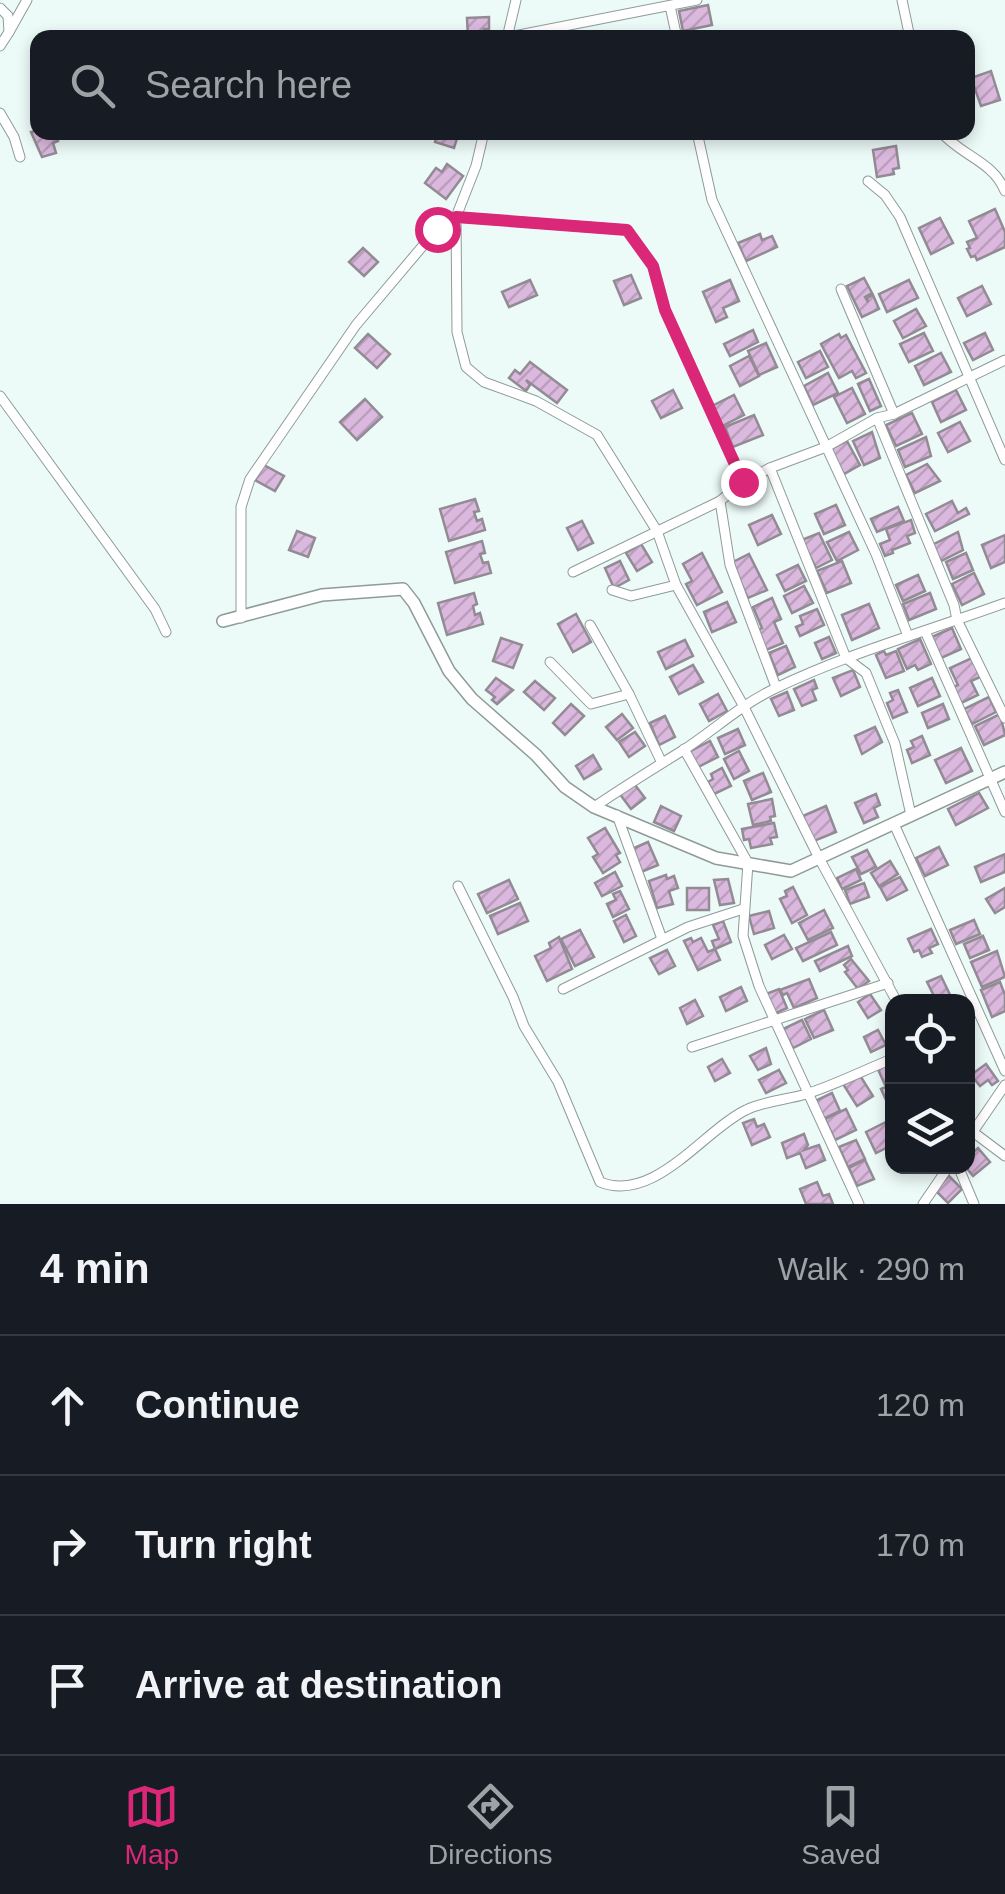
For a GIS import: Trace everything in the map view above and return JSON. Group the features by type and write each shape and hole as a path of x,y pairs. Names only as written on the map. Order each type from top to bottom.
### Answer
{"street":[{"path":"0,46 27,0"},
{"path":"509,30 516,0"},
{"path":"544,30 697,0"},
{"path":"902,0 908,30"},
{"path":"670,6 675,30"},
{"path":"0,8 8,16 9,32"},
{"path":"0,113 20,156"},
{"path":"482,140 456,217 457,332 466,367 484,382 536,402 597,435 657,531 676,585 743,704 819,858 893,994"},
{"path":"699,140 713,202 876,554 908,636"},
{"path":"951,140 985,165 1005,191"},
{"path":"868,181 900,217 1005,460"},
{"path":"241,618 241,507 250,478 356,324 437,229 456,217 627,230 653,266 665,310 743,482"},
{"path":"841,289 894,414"},
{"path":"573,572 720,501 743,482 770,468 826,447 877,418 894,414 1005,360"},
{"path":"0,396 155,608 166,632"},
{"path":"877,418 957,620 1005,718"},
{"path":"770,468 846,658 866,673 895,744 911,814"},
{"path":"720,501 730,565 776,688"},
{"path":"612,590 631,596 676,585"},
{"path":"223,621 322,594 403,589 449,672 472,699 566,787 594,808 716,858 791,871 1005,772"},
{"path":"594,808 661,761 684,750 743,704 846,658 1005,603"},
{"path":"590,625 661,761"},
{"path":"925,631 1005,812"},
{"path":"550,662 591,704 629,694"},
{"path":"684,750 748,863 744,936 759,986 858,1204"},
{"path":"617,815 662,939"},
{"path":"894,824 1005,1071"},
{"path":"458,886 524,1026 558,1082 600,1182 614,1188 632,1186 678,1165 745,1110 809,1093 885,1062"},
{"path":"563,989 688,926 743,909"},
{"path":"692,1047 888,983"},
{"path":"975,1129 1005,1084"},
{"path":"975,1139 1005,1156"},
{"path":"923,1204 944,1174"},
{"path":"961,1174 974,1204"}],"building":[{"path":"708,5 712,25 683,30 679,11"},
{"path":"489,17 489,29 468,30 467,18"},
{"path":"991,71 1000,100 981,106 975,77"},
{"path":"35,140 58,140 53,143 56,153 42,157"},
{"path":"436,140 456,140 454,148"},
{"path":"896,146 899,168 893,169 894,174 877,177 873,150"},
{"path":"447,164 463,176 446,199 425,183 436,168 442,172"},
{"path":"995,209 1005,232 1005,247 977,260 967,249 967,242 977,238 969,221"},
{"path":"940,218 953,243 931,254 919,228"},
{"path":"760,234 762,240 772,236 777,247 746,261 738,243"},
{"path":"363,248 378,262 364,276 349,262"},
{"path":"631,275 641,298 624,305 614,281"},
{"path":"864,278 872,293 865,297 868,302 867,298 873,295 879,309 862,317 847,286"},
{"path":"530,280 537,295 509,307 502,292"},
{"path":"730,280 739,301 723,308 727,317 716,322 703,292"},
{"path":"909,280 918,298 887,312 879,294"},
{"path":"982,286 991,304 967,316 958,298"},
{"path":"916,309 926,326 903,338 894,321"},
{"path":"753,330 758,342 730,356 724,344"},
{"path":"924,333 933,351 909,362 900,344"},
{"path":"985,333 993,350 973,360 964,343"},
{"path":"368,334 390,354 377,368 355,348"},
{"path":"839,334 841,338 846,335 866,373 856,378 852,371 839,378 821,344"},
{"path":"766,343 777,367 759,375 748,351"},
{"path":"820,351 828,367 806,378 798,362"},
{"path":"941,353 951,372 924,385 915,366"},
{"path":"749,356 759,376 740,386 730,366"},
{"path":"530,362 567,390 557,403 526,380 530,385 526,391 509,378 515,370 520,374"},
{"path":"828,373 838,393 813,405 804,386"},
{"path":"869,379 881,406 870,411 858,384"},
{"path":"852,388 865,414 847,423 834,397"},
{"path":"673,390 682,408 661,418 652,401"},
{"path":"956,390 966,410 941,422 932,402"},
{"path":"734,395 744,415 720,427 710,407"},
{"path":"365,399 382,417 357,440 340,422"},
{"path":"912,413 922,434 896,446 886,425"},
{"path":"754,415 763,435 733,447 725,427"},
{"path":"960,422 970,441 948,452 938,433"},
{"path":"872,432 880,458 864,465 853,441"},
{"path":"926,437 931,456 905,467 898,450"},
{"path":"847,441 860,465 844,474 829,450"},
{"path":"927,464 940,481 915,493 906,475"},
{"path":"264,465 284,476 275,491 255,480"},
{"path":"475,499 479,511 474,512 477,521 482,519 485,530 449,541 440,509"},
{"path":"952,501 958,513 966,508 969,514 935,531 926,514"},
{"path":"836,505 845,525 824,534 815,514"},
{"path":"898,507 904,521 877,532 871,519"},
{"path":"772,515 781,534 758,545 749,525"},
{"path":"911,520 915,533 907,536 910,543 885,556 880,544 890,540 886,529"},
{"path":"582,521 593,543 578,550 567,528"},
{"path":"297,531 315,538 308,557 289,550"},
{"path":"849,532 858,550 837,561 827,542"},
{"path":"958,532 963,550 941,561 932,545"},
{"path":"819,533 832,560 816,568 802,540"},
{"path":"1005,535 1005,562 991,568 982,545"},
{"path":"482,541 485,553 480,554 491,573 455,583 446,552"},
{"path":"641,544 652,562 637,571 626,553"},
{"path":"702,553 722,592 697,605 686,584 692,581 683,564"},
{"path":"966,553 973,570 953,579 946,562"},
{"path":"749,554 767,590 748,598 731,563"},
{"path":"620,561 629,580 614,588 605,568"},
{"path":"842,561 851,583 827,593 817,571"},
{"path":"798,565 806,581 785,591 777,575"},
{"path":"974,573 984,594 962,605 952,584"},
{"path":"918,575 925,591 903,601 896,585"},
{"path":"804,586 813,603 792,613 784,596"},
{"path":"474,593 475,615 480,613 483,624 447,635 438,603"},
{"path":"930,593 936,609 909,620 903,604"},
{"path":"772,598 781,619 774,622 783,643 766,650 757,631 762,628 753,607"},
{"path":"727,602 736,622 712,632 704,612"},
{"path":"869,604 879,628 852,640 842,615"},
{"path":"817,609 824,625 800,636 796,627 803,624 800,616"},
{"path":"576,614 591,642 573,652 558,624"},
{"path":"952,628 961,649 941,658 932,637"},
{"path":"829,637 836,653 822,659 815,643"},
{"path":"501,638 522,645 513,668 493,661"},
{"path":"920,639 931,664 918,670 915,665 907,669 898,649"},
{"path":"685,640 693,656 666,669 658,652"},
{"path":"786,646 795,667 778,675 769,653"},
{"path":"884,651 886,655 896,651 904,671 886,678 876,655"},
{"path":"972,658 980,677 971,681 978,695 959,704 951,688 958,685 950,668"},
{"path":"693,665 703,682 679,694 670,677"},
{"path":"853,670 860,687 841,696 833,678"},
{"path":"496,678 513,690 497,704 486,690"},
{"path":"932,678 940,696 918,706 910,688"},
{"path":"814,680 816,700 802,706 794,689"},
{"path":"535,681 555,698 544,710 524,692"},
{"path":"898,690 907,712 893,718 887,703 893,700 890,693"},
{"path":"787,692 794,710 779,716 771,699"},
{"path":"718,694 727,711 709,721 700,704"},
{"path":"989,697 996,712 972,724 964,709"},
{"path":"571,704 584,716 565,735 553,723"},
{"path":"943,704 949,719 928,728 922,713"},
{"path":"622,714 633,728 617,740 606,727"},
{"path":"1000,714 1005,735 984,745 975,726"},
{"path":"665,716 675,737 659,745 650,723"},
{"path":"875,727 882,742 862,754 855,736"},
{"path":"738,729 745,745 725,754 718,738"},
{"path":"635,732 645,746 629,757 619,742"},
{"path":"922,736 930,755 912,763 907,750 914,747 911,741"},
{"path":"710,741 718,757 698,767 689,752"},
{"path":"961,748 972,771 946,783 935,760"},
{"path":"739,751 749,771 734,779 724,759"},
{"path":"593,755 601,769 584,779 576,766"},
{"path":"722,768 731,786 714,794 708,782 713,779 711,774"},
{"path":"763,773 771,792 752,800 744,781"},
{"path":"635,785 645,798 631,809 619,793"},
{"path":"979,793 988,808 956,825 948,809"},
{"path":"876,794 880,805 874,808 878,817 864,823 855,803"},
{"path":"772,799 775,816 770,817 771,821 753,825 748,804"},
{"path":"661,806 681,816 674,831 654,822"},
{"path":"826,806 836,832 814,841 803,816"},
{"path":"774,823 777,837 770,838 772,844 751,848 749,839 744,840 742,829"},
{"path":"605,828 620,853 616,855 620,862 603,873 588,838"},
{"path":"648,842 658,865 641,872 632,849"},
{"path":"939,847 948,865 925,876 916,858"},
{"path":"867,850 876,867 861,874 852,857"},
{"path":"1005,854 1005,872 981,882 975,867"},
{"path":"890,861 898,874 879,886 871,873"},
{"path":"856,869 861,880 842,889 837,878"},
{"path":"615,872 622,886 602,896 595,883"},
{"path":"666,875 667,879 674,876 678,888 669,891 673,904 657,908 649,881"},
{"path":"900,877 907,890 887,900 880,887"},
{"path":"728,879 734,903 720,905 714,880"},
{"path":"509,880 518,899 487,913 478,894"},
{"path":"864,883 869,897 850,904 845,890"},
{"path":"793,887 807,915 792,923 780,899"},
{"path":"687,888 709,888 709,910 687,910"},
{"path":"1005,888 1005,907 995,913 986,899"},
{"path":"620,891 629,909 613,917 607,904 616,900 613,894"},
{"path":"520,903 528,921 498,934 490,916"},
{"path":"824,910 833,928 808,940 799,923"},
{"path":"769,911 774,928 754,934 749,916"},
{"path":"626,915 636,936 624,942 614,921"},
{"path":"974,920 980,934 956,944 950,930"},
{"path":"723,921 731,942 715,949 712,941 719,939 713,925"},
{"path":"931,929 938,944 929,948 932,953 922,957 919,950 914,952 908,939"},
{"path":"580,930 594,957 575,966 561,939"},
{"path":"831,932 837,945 803,961 796,948"},
{"path":"784,935 792,949 772,959 765,945"},
{"path":"983,936 989,950 970,958 964,944"},
{"path":"559,937 572,969 547,981 535,956 551,948 549,943"},
{"path":"691,938 693,942 701,938 708,952 715,949 720,960 698,970 684,941"},
{"path":"848,946 852,956 820,971 815,961"},
{"path":"667,950 675,966 659,974 650,958"},
{"path":"997,951 1005,977 982,987 971,962"},
{"path":"851,959 869,981 858,989 845,972 848,970 844,965"},
{"path":"941,976 950,994 933,994 927,982"},
{"path":"809,979 817,998 794,1008 787,993 783,995 780,990"},
{"path":"1000,982 1005,1011 992,1017 981,990"},
{"path":"741,987 747,1001 726,1011 720,997"},
{"path":"779,989 787,1008 774,1014 766,994"},
{"path":"870,994 881,1010 868,1018 858,1002"},
{"path":"695,1000 703,1016 687,1024 680,1008"},
{"path":"824,1010 833,1030 814,1038 805,1019"},
{"path":"802,1020 811,1039 793,1048 783,1029"},
{"path":"878,1030 885,1045 871,1052 864,1037"},
{"path":"766,1048 771,1064 758,1070 750,1056"},
{"path":"722,1059 730,1073 715,1081 708,1067"},
{"path":"885,1063 885,1085 877,1067"},
{"path":"986,1064 998,1081 992,1085 988,1080 980,1086 975,1072"},
{"path":"779,1070 786,1083 766,1093 759,1080"},
{"path":"859,1074 873,1096 857,1106 843,1084"},
{"path":"832,1093 840,1111 823,1119 815,1101"},
{"path":"846,1109 856,1130 835,1140 825,1119"},
{"path":"754,1119 757,1127 764,1124 770,1137 752,1145 743,1123"},
{"path":"885,1122 885,1148 876,1153 866,1132"},
{"path":"804,1134 808,1145 804,1150 819,1145 825,1160 806,1168 800,1153 787,1158 782,1143"},
{"path":"856,1140 865,1159 848,1167 839,1147"},
{"path":"978,1148 990,1162 973,1176 975,1174"},
{"path":"865,1160 874,1179 857,1186 849,1168"},
{"path":"949,1176 962,1189 948,1203 935,1190"},
{"path":"817,1182 823,1196 829,1194 833,1204 806,1204 800,1189"}],"route":[{"path":"437,229 456,217 627,230 653,266 665,310 743,482"}]}
